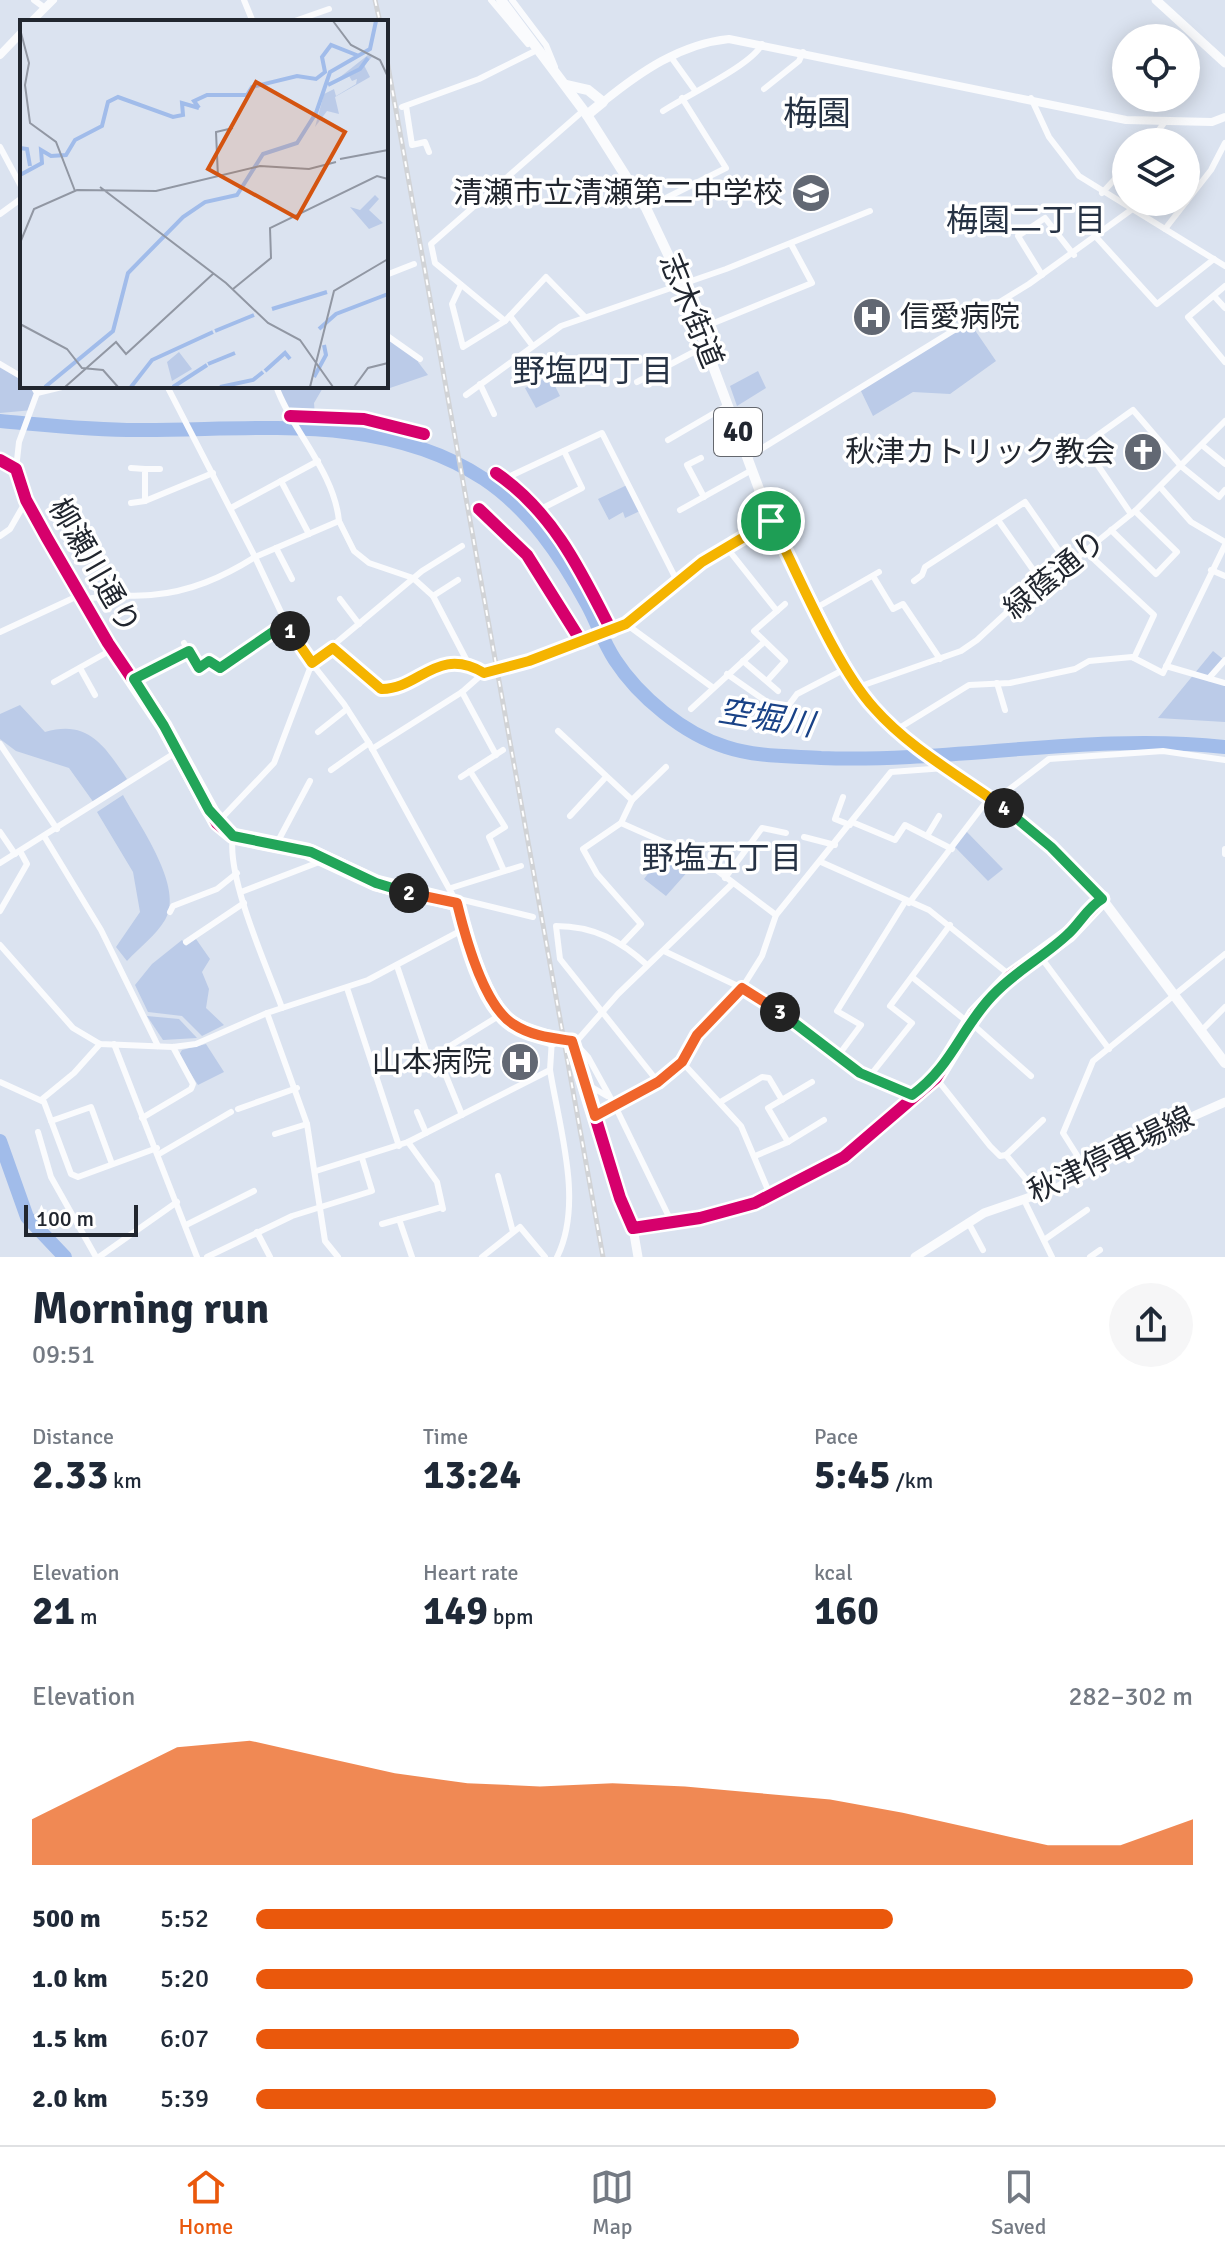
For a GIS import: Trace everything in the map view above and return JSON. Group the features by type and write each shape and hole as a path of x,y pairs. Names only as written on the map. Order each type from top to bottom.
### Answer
{"main road":[{"name":"志木街道","path":"501,0 566,85 646,208 682,283 771,521 858,687 905,738 992,799 1051,847 1102,899 1225,1063"},
{"path":"1156,0 1225,63"},
{"path":"566,85 588,90 603,102 585,113"},
{"name":"秋津停車場線","path":"915,1257 968,1222 1039,1195 1137,1141 1225,1102"},
{"path":"633,1228 638,1257"}],"street":[{"path":"34,0 45,8"},
{"path":"33,20 53,0"},
{"path":"244,0 252,20"},
{"path":"491,0 528,44 539,49"},
{"path":"512,0 546,45 558,74"},
{"path":"298,20 329,9"},
{"path":"0,55 20,34"},
{"path":"603,102 642,71 720,40 803,52 1126,120 1212,122 1225,117"},
{"path":"663,111 694,89 741,65 758,52 762,44"},
{"path":"429,152 425,142 412,145 404,107 479,79 539,49"},
{"path":"764,89 799,61 803,52"},
{"path":"671,57 694,89"},
{"path":"646,208 726,168 682,98"},
{"path":"1031,98 1065,161 1112,199"},
{"path":"532,345 507,319 435,263 431,244 585,113"},
{"path":"1160,128 1164,123"},
{"path":"1200,184 1225,143"},
{"path":"0,147 20,184"},
{"path":"1102,193 1112,182"},
{"path":"0,214 20,199"},
{"path":"466,395 532,345 584,316 791,244 870,211"},
{"path":"747,457 1074,255 1124,216"},
{"path":"1142,216 1225,266"},
{"path":"1165,229 1175,216"},
{"path":"1042,275 1018,236 1045,218 1074,255"},
{"path":"1097,238 1157,304 1214,259"},
{"path":"699,329 812,283 791,244"},
{"path":"388,274 414,264"},
{"path":"461,285 452,304 463,347 507,319 546,277 584,316"},
{"path":"1225,286 1188,317 1225,362"},
{"path":"1214,296 1225,308"},
{"path":"388,336 420,359"},
{"path":"637,382 705,346"},
{"path":"0,364 20,376"},
{"path":"480,384 494,414"},
{"path":"0,460 16,469 19,442 37,393 34,388"},
{"path":"37,393 58,388"},
{"path":"168,388 231,508 286,623 347,709 451,888 479,973 502,1014 523,1029 552,1039 574,1042 588,1057 671,1221"},
{"path":"276,388 318,461 339,521 354,551 369,563 413,578 433,596 468,663 484,673"},
{"path":"668,440 728,405"},
{"path":"1111,530 1156,574 1177,552 1133,513 1084,445 1133,410 1182,467 1219,497 1225,490"},
{"path":"291,417 364,419 424,434"},
{"name":"緑蔭通り","path":"858,687 940,659 977,640 1041,581 1133,513 1225,421"},
{"path":"1218,429 1225,435"},
{"path":"504,479 602,433 677,581"},
{"path":"1203,446 1225,464"},
{"path":"539,510 582,488 564,451"},
{"path":"701,458 687,465 704,497"},
{"path":"231,508 318,461"},
{"path":"131,468 160,469"},
{"name":"柳瀬川通り","path":"16,469 26,500 82,598 178,751 217,823 233,836"},
{"path":"145,469 145,501"},
{"path":"680,510 752,470"},
{"path":"131,503 145,501 213,473"},
{"path":"496,473 539,510 581,570 611,630"},
{"path":"281,481 309,534"},
{"path":"896,730 969,685 1067,671 1089,661 1134,658 1163,673 1225,544 1191,522 1161,488"},
{"path":"0,536 10,529 26,500"},
{"path":"914,581 922,575 925,567 1025,502 1068,564"},
{"path":"479,509 527,555 581,641"},
{"path":"998,520 1041,581"},
{"path":"0,632 82,598 148,595 202,584 339,521"},
{"path":"331,771 462,692 484,673 626,624 677,581 771,521"},
{"path":"217,823 274,763 312,663 413,578 462,546"},
{"path":"276,548 292,579"},
{"path":"727,548 777,611"},
{"path":"1085,551 1154,615 1134,658"},
{"path":"1211,570 1225,576"},
{"path":"816,608 876,574 893,609 903,604 940,659"},
{"path":"433,596 458,580"},
{"path":"340,599 359,624"},
{"path":"767,681 785,661 754,631 785,604"},
{"path":"184,643 199,668 209,661 220,668 286,623"},
{"path":"626,624 712,687"},
{"path":"691,709 764,642"},
{"path":"333,648 381,689 451,664 468,663"},
{"path":"54,682 113,649"},
{"path":"134,679 189,651"},
{"path":"1209,678 1225,660"},
{"path":"743,661 778,691"},
{"path":"1166,666 1225,683"},
{"path":"80,668 95,695"},
{"path":"782,714 797,694 847,668"},
{"path":"727,674 769,707 797,723"},
{"path":"997,683 1005,710"},
{"path":"461,777 500,752 462,692"},
{"path":"759,724 769,707"},
{"path":"318,732 347,709"},
{"path":"558,731 632,800"},
{"path":"0,744 9,753 57,829"},
{"path":"0,863 178,751"},
{"path":"838,1056 861,1025 837,1011 907,903 992,799 1049,759 1163,751 1225,760"},
{"path":"595,1116 616,1108 658,1082 682,1062 697,1035 742,988 762,956 776,915 891,772 944,766"},
{"path":"623,943 641,924 597,874 583,849 621,823 632,800 666,767"},
{"path":"470,771 505,827 489,837 504,871"},
{"path":"570,816 606,777"},
{"path":"277,843 310,781"},
{"path":"843,797 835,819 895,840 905,825 952,849"},
{"path":"927,836 939,816"},
{"path":"621,823 702,859 776,915"},
{"path":"725,878 762,828 786,833"},
{"path":"0,832 27,864 0,911"},
{"path":"44,836 101,930 158,1046"},
{"path":"282,1008 244,903 231,847 233,836 277,843 327,859 376,883 533,917"},
{"path":"804,837 835,845"},
{"path":"241,892 327,859"},
{"path":"821,862 907,903 929,910 1011,976"},
{"path":"451,888 521,866"},
{"path":"170,912 173,906 217,889 237,873"},
{"path":"574,1042 647,965 732,884"},
{"path":"574,1042 582,1081 620,1198 633,1228 720,1213 771,1197 810,1172 844,1157 912,1095 936,1078 970,1023 1011,976 1069,934 1102,899"},
{"path":"186,942 244,903"},
{"path":"869,1077 912,1023 890,1006 950,925"},
{"path":"647,965 623,943 580,927 556,926 560,959 658,1082"},
{"path":"0,945 73,1028 100,1044 173,1047 196,1044 267,1013 347,988 397,966 464,929"},
{"path":"664,951 742,988 869,1077 912,1095"},
{"path":"1087,1171 1063,1133 1093,1061 1225,954"},
{"path":"1040,956 1109,1049"},
{"path":"397,966 428,1057 502,1014"},
{"path":"912,977 1031,1076"},
{"path":"347,988 383,1107 399,1146"},
{"path":"1201,1031 1225,1007"},
{"path":"267,1013 297,1088 307,1124 325,1241 338,1257"},
{"path":"552,1039 550,1070 569,1211 565,1237 557,1257"},
{"path":"41,1100 74,1073 100,1044"},
{"path":"114,1044 197,1257"},
{"path":"142,1118 191,1089 193,1084 173,1047"},
{"path":"437,1054 462,1115"},
{"path":"682,1062 722,1101 741,1126 771,1197"},
{"path":"316,1171 399,1146 550,1070"},
{"path":"722,1101 762,1077 769,1078 782,1100"},
{"path":"936,1078 1000,1156 1006,1155 1043,1120"},
{"path":"582,1081 610,1098"},
{"path":"0,1082 41,1100 71,1174 78,1177 158,1151 234,1111 297,1088"},
{"path":"788,1142 768,1108 812,1082"},
{"path":"51,1121 91,1107 112,1164"},
{"path":"417,1112 426,1133"},
{"path":"755,1156 788,1142 824,1120"},
{"path":"275,1134 307,1124"},
{"path":"38,1132 51,1177 98,1257 177,1202"},
{"path":"382,1224 442,1208 437,1182 408,1142"},
{"path":"1006,1155 1039,1195"},
{"path":"207,1257 257,1232 321,1206 372,1191 362,1158"},
{"path":"498,1176 513,1232"},
{"path":"186,1225 254,1191"},
{"path":"1024,1200 1052,1257"},
{"path":"1044,1240 1087,1210"},
{"path":"399,1219 412,1257"},
{"path":"968,1222 983,1250"},
{"path":"482,1257 520,1227 545,1257"},
{"path":"257,1232 270,1257"},
{"path":"491,1249 498,1257"},
{"path":"1090,1257 1100,1250"}],"shaded area":[{"path":"968,320 996,361 950,394 913,392 873,416 860,389"},
{"path":"388,336 420,359 418,362 428,375 390,388"},
{"path":"0,364 20,376 20,388 34,388 37,393 33,410 0,413"},
{"path":"758,371 766,388 737,406 730,386"},
{"path":"550,376 560,396 536,408 525,388"},
{"path":"277,388 323,388 314,403 315,416 290,416"},
{"path":"627,485 640,511 625,518 623,512 609,520 598,499"},
{"path":"1213,651 1224,660 1210,678 1225,683 1225,722 1158,718"},
{"path":"20,705 45,732 73,729 94,739 127,779 94,803 69,768 16,751 0,739 0,714"},
{"path":"123,795 158,857 165,874 170,907 161,926 127,961 116,947 140,912 133,872 97,812"},
{"path":"965,830 1003,869 988,881 954,846"},
{"path":"676,850 698,860 666,896 644,879 656,863 664,868"},
{"path":"196,939 210,959 202,972 209,989 206,1008 224,1025 202,1036 182,1016 148,1012 135,985 152,964 182,940 186,946"},
{"path":"147,1016 179,1019 197,1038 163,1040"},
{"path":"206,1044 224,1072 198,1085 179,1055 182,1050"}],"waterway":[{"name":"空堀川","path":"0,421 120,430 315,429 403,443 444,457 501,491 543,535 577,586 611,653 637,687 679,724 710,741 737,750 785,756 872,758 1124,743 1225,747"},
{"path":"0,1141 27,1217 65,1257"}],"railway":[{"path":"375,0 380,20"},
{"path":"388,66 603,1257"}],"cycle path":[{"path":"290,416 364,419 424,434"},
{"path":"0,460 16,469 26,500 47,538 108,643 164,726 217,823 233,836 307,851 376,883 457,903 476,968 491,1000 511,1023 552,1039"},
{"path":"496,473 550,524 611,630"},
{"path":"479,509 527,555 581,641"},
{"path":"572,1041 620,1198 633,1228 700,1218 755,1203 844,1157 936,1078 975,1014 1011,976 1069,934 1102,899"}],"place":[{"name":"清瀬市立清瀬第二中学校","path":"811,193"},
{"name":"信愛病院","path":"872,317"},
{"name":"秋津カトリック教会","path":"1143,452"},
{"name":"山本病院","path":"520,1062"}],"district":[{"name":"梅園","path":"817,114"},
{"name":"梅園二丁目","path":"1026,220"},
{"name":"野塩四丁目","path":"593,371"},
{"name":"野塩五丁目","path":"722,858"}],"route":[{"path":"771,521 838,652 873,707 902,736 1013,815 1051,847 1102,899 1069,934 1011,976 993,994 975,1014 936,1078 912,1095 860,1073 789,1018 742,988 697,1035 682,1062 658,1082 616,1108 595,1116 572,1041 552,1039 523,1029 502,1014 479,973 457,903 376,883 307,851 233,836 217,823 164,726 134,679 189,651 199,668 209,661 220,668 286,623 295,642 312,663 333,648 381,689 451,664 468,663 484,673 529,661 630,622 702,562 771,521"}]}
